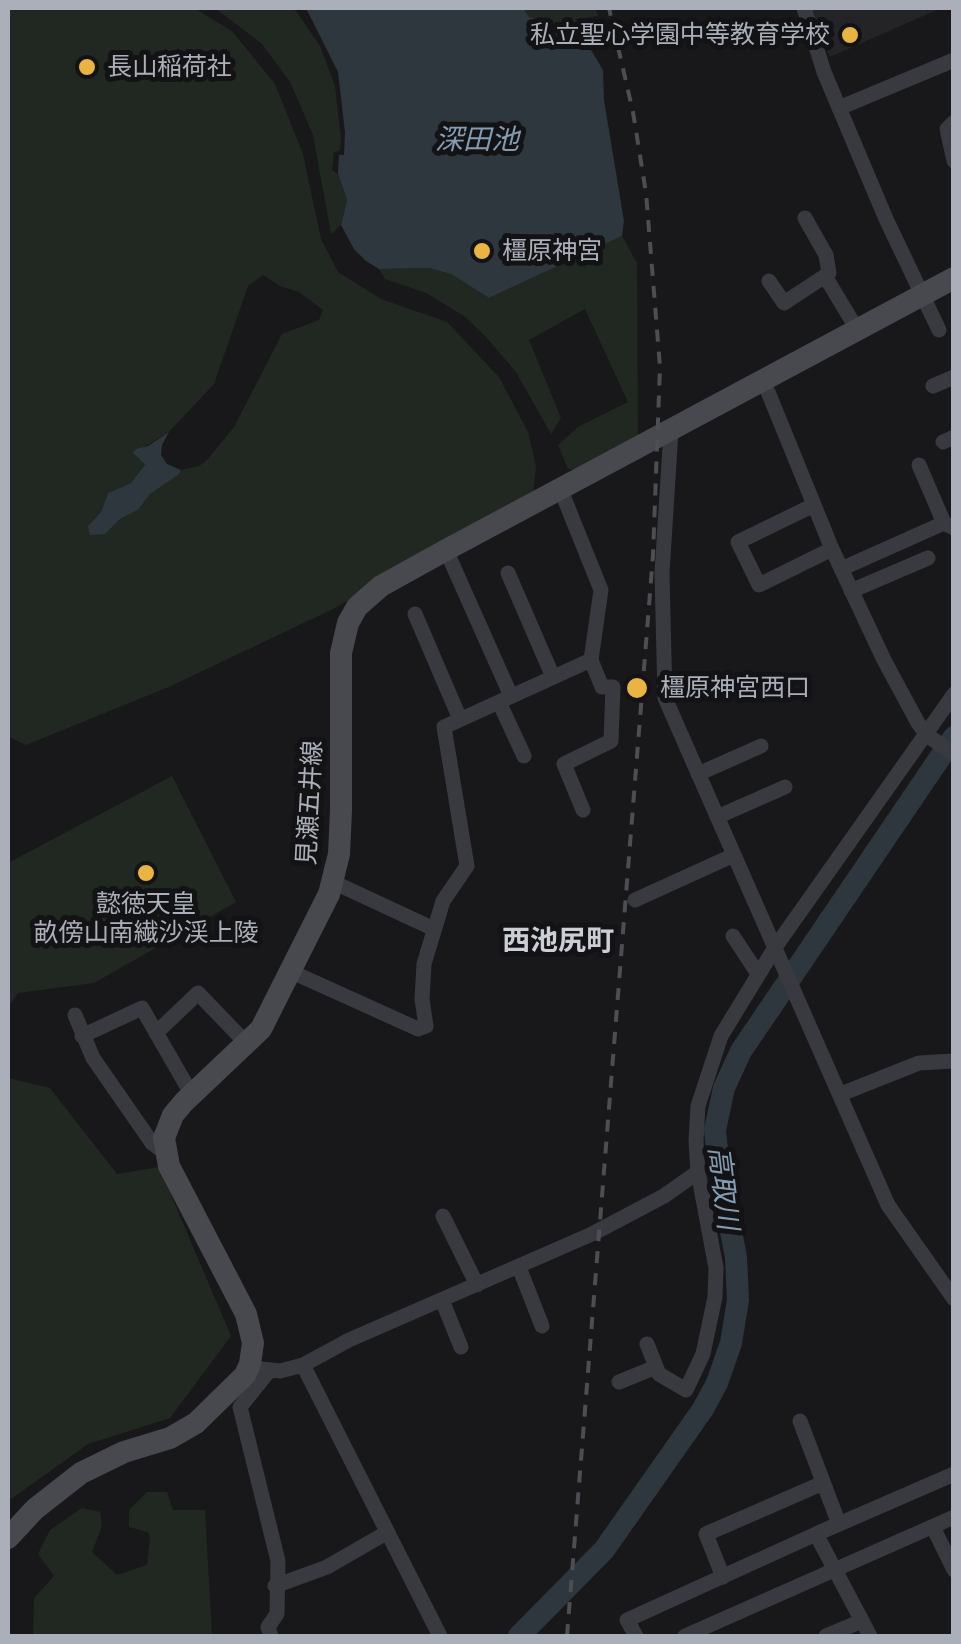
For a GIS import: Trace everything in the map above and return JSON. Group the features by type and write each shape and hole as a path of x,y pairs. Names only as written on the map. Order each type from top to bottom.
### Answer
{"main road":[{"name":"見瀬五井線","path":"164,1152 164,1138 173,1115 247,1044 269,1016 333,882 341,811 343,638 357,606 446,550 952,282"},
{"path":"8,1538 62,1486 102,1462 170,1438 196,1424 245,1374 260,1368 246,1314 164,1152"}],"street":[{"path":"804,8 839,108 939,330"},
{"path":"839,108 954,60"},
{"path":"954,122 947,129 954,161"},
{"path":"769,280 784,303 829,273 826,256 805,218"},
{"path":"824,276 858,331"},
{"path":"933,386 954,377"},
{"path":"764,382 832,550 893,676 929,736 954,754"},
{"path":"671,432 663,545 662,685 669,711 895,1219 951,1291"},
{"path":"841,569 949,526 919,465"},
{"path":"560,488 601,590 591,660 602,687 613,687 610,742 564,764 582,810"},
{"path":"814,505 738,542 759,585 832,550"},
{"path":"446,550 524,756"},
{"path":"852,592 928,558"},
{"path":"508,573 553,677"},
{"path":"415,614 460,719"},
{"path":"292,972 418,1030 426,1026 422,982 434,928 442,901 467,866 444,727 591,660"},
{"path":"646,1344 659,1374 686,1390 703,1354 710,1327 716,1268 696,1141 698,1106 720,1036 758,974 779,952 954,694"},
{"path":"698,774 761,746"},
{"path":"717,817 785,787"},
{"path":"635,900 734,855"},
{"path":"333,882 434,928"},
{"path":"733,936 758,974"},
{"path":"156,1033 198,993 247,1044"},
{"path":"82,1036 142,1008 192,1094"},
{"path":"76,1014 93,1058 152,1143 164,1152"},
{"path":"840,1094 919,1063 954,1061"},
{"path":"270,1636 268,1627 276,1614 278,1560 240,1416 240,1407 260,1368 303,1365 348,1340 519,1267 646,1206 698,1172"},
{"path":"443,1216 477,1285"},
{"path":"519,1267 542,1326"},
{"path":"442,1300 461,1347"},
{"path":"303,1365 440,1636"},
{"path":"619,1382 656,1367"},
{"path":"800,1421 838,1524"},
{"path":"630,1635 628,1620 954,1474"},
{"path":"723,1577 706,1534 824,1484"},
{"path":"8,1516 35,1510"},
{"path":"685,1636 954,1518"},
{"path":"933,1526 954,1570"},
{"path":"275,1586 326,1567 386,1532"},
{"path":"816,1534 870,1636"},
{"path":"826,1636 862,1621"}],"shaded area":[{"path":"8,8 194,8 232,31 275,84 303,154 321,239 338,272 381,299 447,322 499,377 528,432 536,466 533,495 333,609 171,686 26,745 8,736","holes":["263,275 299,292 323,310 319,320 282,334 234,427 207,460 181,470 105,534 88,526 101,512 108,493 131,483 145,463 134,453 169,432 214,384 248,286"]},
{"path":"215,8 288,8 296,11 320,46 335,86 341,139 340,150 334,152 332,170 338,174 347,200 341,225 331,234 313,135 290,82 262,44"},
{"path":"523,8 595,8 598,16 576,19 583,42 567,39 547,22 529,17"},
{"name":"私立聖心学園中等教育学校","path":"810,8 941,8 830,57"},
{"path":"622,236 637,263 638,440 577,470 568,469 558,445 578,427 628,402 585,309 529,340 561,418 551,434 516,372 486,337 464,316 426,293 385,279 379,269 429,268 451,274 489,298"},
{"path":"172,776 236,902 94,983 18,993 8,1007 8,863"},
{"path":"8,1078 50,1088 117,1174 159,1167 231,1336 170,1418 88,1444 11,1499 8,1495"},
{"path":"147,1492 167,1492 173,1510 205,1510 212,1636 33,1636 34,1598 54,1576 38,1554 50,1530 82,1508 100,1512 102,1526 92,1552 117,1575 147,1565 150,1538 148,1532 129,1527 129,1510"}],"water":[{"name":"深田池","path":"306,8 523,8 529,17 547,22 567,39 588,45 603,70 604,100 624,221 622,236 489,298 451,274 429,268 379,269 366,261 354,249 341,225 347,200 338,174 345,132 338,72"},
{"path":"169,432 161,455 167,464 181,470 179,474 105,534 90,535 88,526 101,512 108,493 131,483 145,464 133,453 136,449"}],"waterway":[{"name":"高取川","path":"519,1636 604,1550 717,1383 731,1343 738,1300 736,1257 715,1130 724,1088 741,1051 954,737"}],"railway":[{"path":"567,1636 653,555 660,367 646,193 633,112 609,8"}],"place":[{"name":"私立聖心学園中等教育学校","path":"850,35"},
{"name":"長山稲荷社","path":"87,67"},
{"name":"橿原神宮","path":"482,251"},
{"name":"橿原神宮西口","path":"637,688"},
{"name":"懿徳天皇 畝傍山南繊沙渓上陵","path":"146,873"}],"district":[{"name":"西池尻町","path":"558,941"}]}
